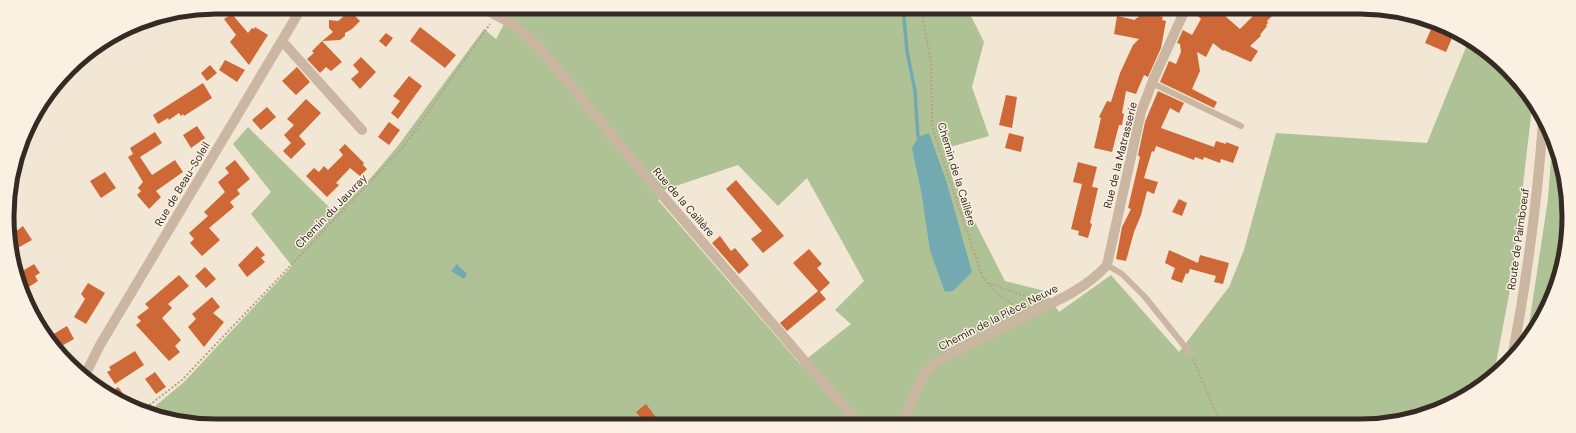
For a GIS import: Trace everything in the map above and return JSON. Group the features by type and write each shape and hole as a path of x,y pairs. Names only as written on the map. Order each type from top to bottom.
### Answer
{"street":[{"name":"Rue de Beau-Soleil","path":"87,372 100,345 298,14"},
{"name":"Rue de la Caillère","path":"494,14 516,26 540,47 644,174 855,419"},
{"name":"Rue de la Matrasserie","path":"1107,265 1141,112 1152,83 1183,14"},
{"path":"282,41 362,130"},
{"name":"Route de Paimboeuf","path":"1514,348 1528,262 1542,130"},
{"name":"Chemin de la Pièce Neuve","path":"906,419 917,389 927,372 942,359 1017,320 1050,305 1086,285 1107,265"}],"lane":[{"path":"1152,83 1241,126"},
{"path":"1107,265 1122,274 1145,297 1190,353"}],"path":[{"name":"Chemin de la Caillère","path":"922,14 931,62 932,121 934,133 982,276 996,294 1012,304"},
{"name":"Chemin du Jauvray","path":"147,407 182,380 404,146 497,16"},
{"path":"988,283 1033,299 1041,298"},
{"path":"1190,353 1219,419"}],"green space":[{"path":"511,14 970,14 984,42 972,87 989,136 950,147 952,177 1005,281 1045,291 1059,312 1111,275 1179,352 1229,287 1244,250 1276,133 1427,143 1467,45 1503,73 1532,110 1512,279 1495,367 1461,392 1437,404 1412,412 1373,419 203,419 177,415 152,408 184,382 292,266 251,214 271,192 233,144 248,127 335,213 369,180 397,147 484,29 496,39","holes":["738,165 778,206 807,178 864,281 835,310 851,324 800,364 658,200 664,190"]},
{"path":"1551,152 1558,177 1562,203 1562,230 1555,269 1547,294 1528,328 1548,199"}],"water":[{"path":"929,133 946,180 972,272 953,291 945,292 930,251 922,196 912,148 918,137"},
{"path":"457,264 467,274 464,279 451,271"}],"building":[{"path":"232,14 248,33 255,27 268,35 249,65 230,42 236,35 224,19"},
{"path":"346,14 353,14 360,21 352,29 345,33 345,36 340,40 322,41 333,32 329,28 329,20 338,21"},
{"path":"1138,14 1159,14 1159,16 1163,17 1162,20 1166,21 1161,48 1148,77 1144,75 1136,94 1126,91 1122,113 1124,114 1122,125 1119,125 1112,152 1094,148 1101,118 1099,117 1107,101 1111,102 1120,73 1133,45 1139,39 1114,34 1117,16 1135,20 1138,18"},
{"path":"1195,14 1223,14 1240,29 1255,14 1270,14 1272,16 1267,21 1267,26 1260,35 1261,36 1250,46 1258,51 1251,62 1224,50 1223,51 1213,43 1206,57 1197,52 1200,71 1192,89 1217,102 1214,108 1160,82 1169,61 1176,64 1181,52 1180,44 1177,43 1183,30 1192,35 1201,19"},
{"path":"420,27 456,55 445,68 410,41"},
{"path":"1432,27 1448,34 1447,36 1452,38 1446,52 1425,43"},
{"path":"386,33 393,38 386,47 379,41"},
{"path":"322,41 342,62 331,71 326,67 320,73 307,59 314,53 312,51"},
{"path":"361,57 376,72 360,89 351,79 359,72 353,65"},
{"path":"225,60 245,70 237,82 219,70"},
{"path":"210,65 217,73 207,81 201,73"},
{"path":"297,67 310,82 296,95 282,81"},
{"path":"409,76 422,86 398,119 391,113 400,101 393,96"},
{"path":"203,83 212,98 184,116 183,114 181,116 179,113 169,120 168,118 158,124 153,115"},
{"path":"1158,91 1184,103 1179,113 1170,108 1161,128 1214,147 1216,141 1226,144 1226,142 1239,147 1233,163 1221,159 1220,163 1204,157 1203,160 1195,157 1194,160 1156,146 1154,152 1152,151 1144,178 1158,182 1154,194 1147,191 1126,261 1116,259 1122,227 1131,209 1128,208 1140,157 1138,155 1145,122"},
{"path":"1006,95 1017,97 1012,128 999,125"},
{"path":"306,99 321,113 299,136 306,144 291,159 283,151 291,143 284,135 294,125 287,119"},
{"path":"267,107 276,117 261,130 252,120"},
{"path":"389,122 400,130 389,145 378,137"},
{"path":"197,126 205,138 191,148 183,135"},
{"path":"155,132 162,143 140,157 152,175 175,160 183,172 156,191 161,197 149,209 137,195 141,191 138,188 143,182 128,157 133,154 130,148"},
{"path":"1009,133 1024,137 1021,152 1005,148"},
{"path":"345,144 364,163 363,165 367,169 360,176 350,168 336,183 339,185 327,197 306,176 314,168 319,172 324,166 328,170 343,155 339,150"},
{"path":"235,160 250,179 237,190 240,194 230,202 234,207 209,228 220,240 202,256 190,243 194,239 189,233 208,216 204,212 225,192 218,182 229,173 225,168"},
{"path":"1078,162 1097,167 1092,187 1098,188 1088,238 1078,235 1079,231 1071,229 1082,184 1073,182"},
{"path":"105,172 116,188 101,198 90,181"},
{"path":"736,180 784,236 763,253 751,239 762,231 726,189"},
{"path":"1179,199 1187,203 1182,216 1172,212"},
{"path":"23,226 32,240 17,248 14,232"},
{"path":"720,236 731,251 735,248 749,265 739,274 712,243"},
{"path":"257,246 265,255 261,258 265,262 247,277 238,265"},
{"path":"809,249 822,264 817,268 830,283 820,292 826,299 787,331 780,323 818,291 793,263"},
{"path":"1169,250 1198,263 1200,255 1229,263 1223,284 1214,282 1216,276 1190,269 1188,274 1186,273 1182,283 1171,279 1175,268 1165,263"},
{"path":"34,264 40,273 35,276 38,281 27,288 22,271"},
{"path":"205,267 216,279 206,288 195,276"},
{"path":"179,275 189,286 168,304 172,308 162,318 181,340 175,346 180,352 169,361 136,325 141,321 137,317 149,308 145,304"},
{"path":"88,283 105,293 86,324 74,317 85,299 81,294"},
{"path":"212,297 220,307 213,313 224,322 204,347 188,327 196,319 192,314"},
{"path":"67,326 74,339 61,346 52,335"},
{"path":"135,351 144,365 115,384 107,372 111,370 109,367"},
{"path":"155,372 166,387 156,394 145,379"},
{"path":"118,387 125,396 124,397 113,391"},
{"path":"646,404 657,419 642,419 636,412"}],"waterway":[{"path":"903,14 907,51 915,91 918,137"}]}
